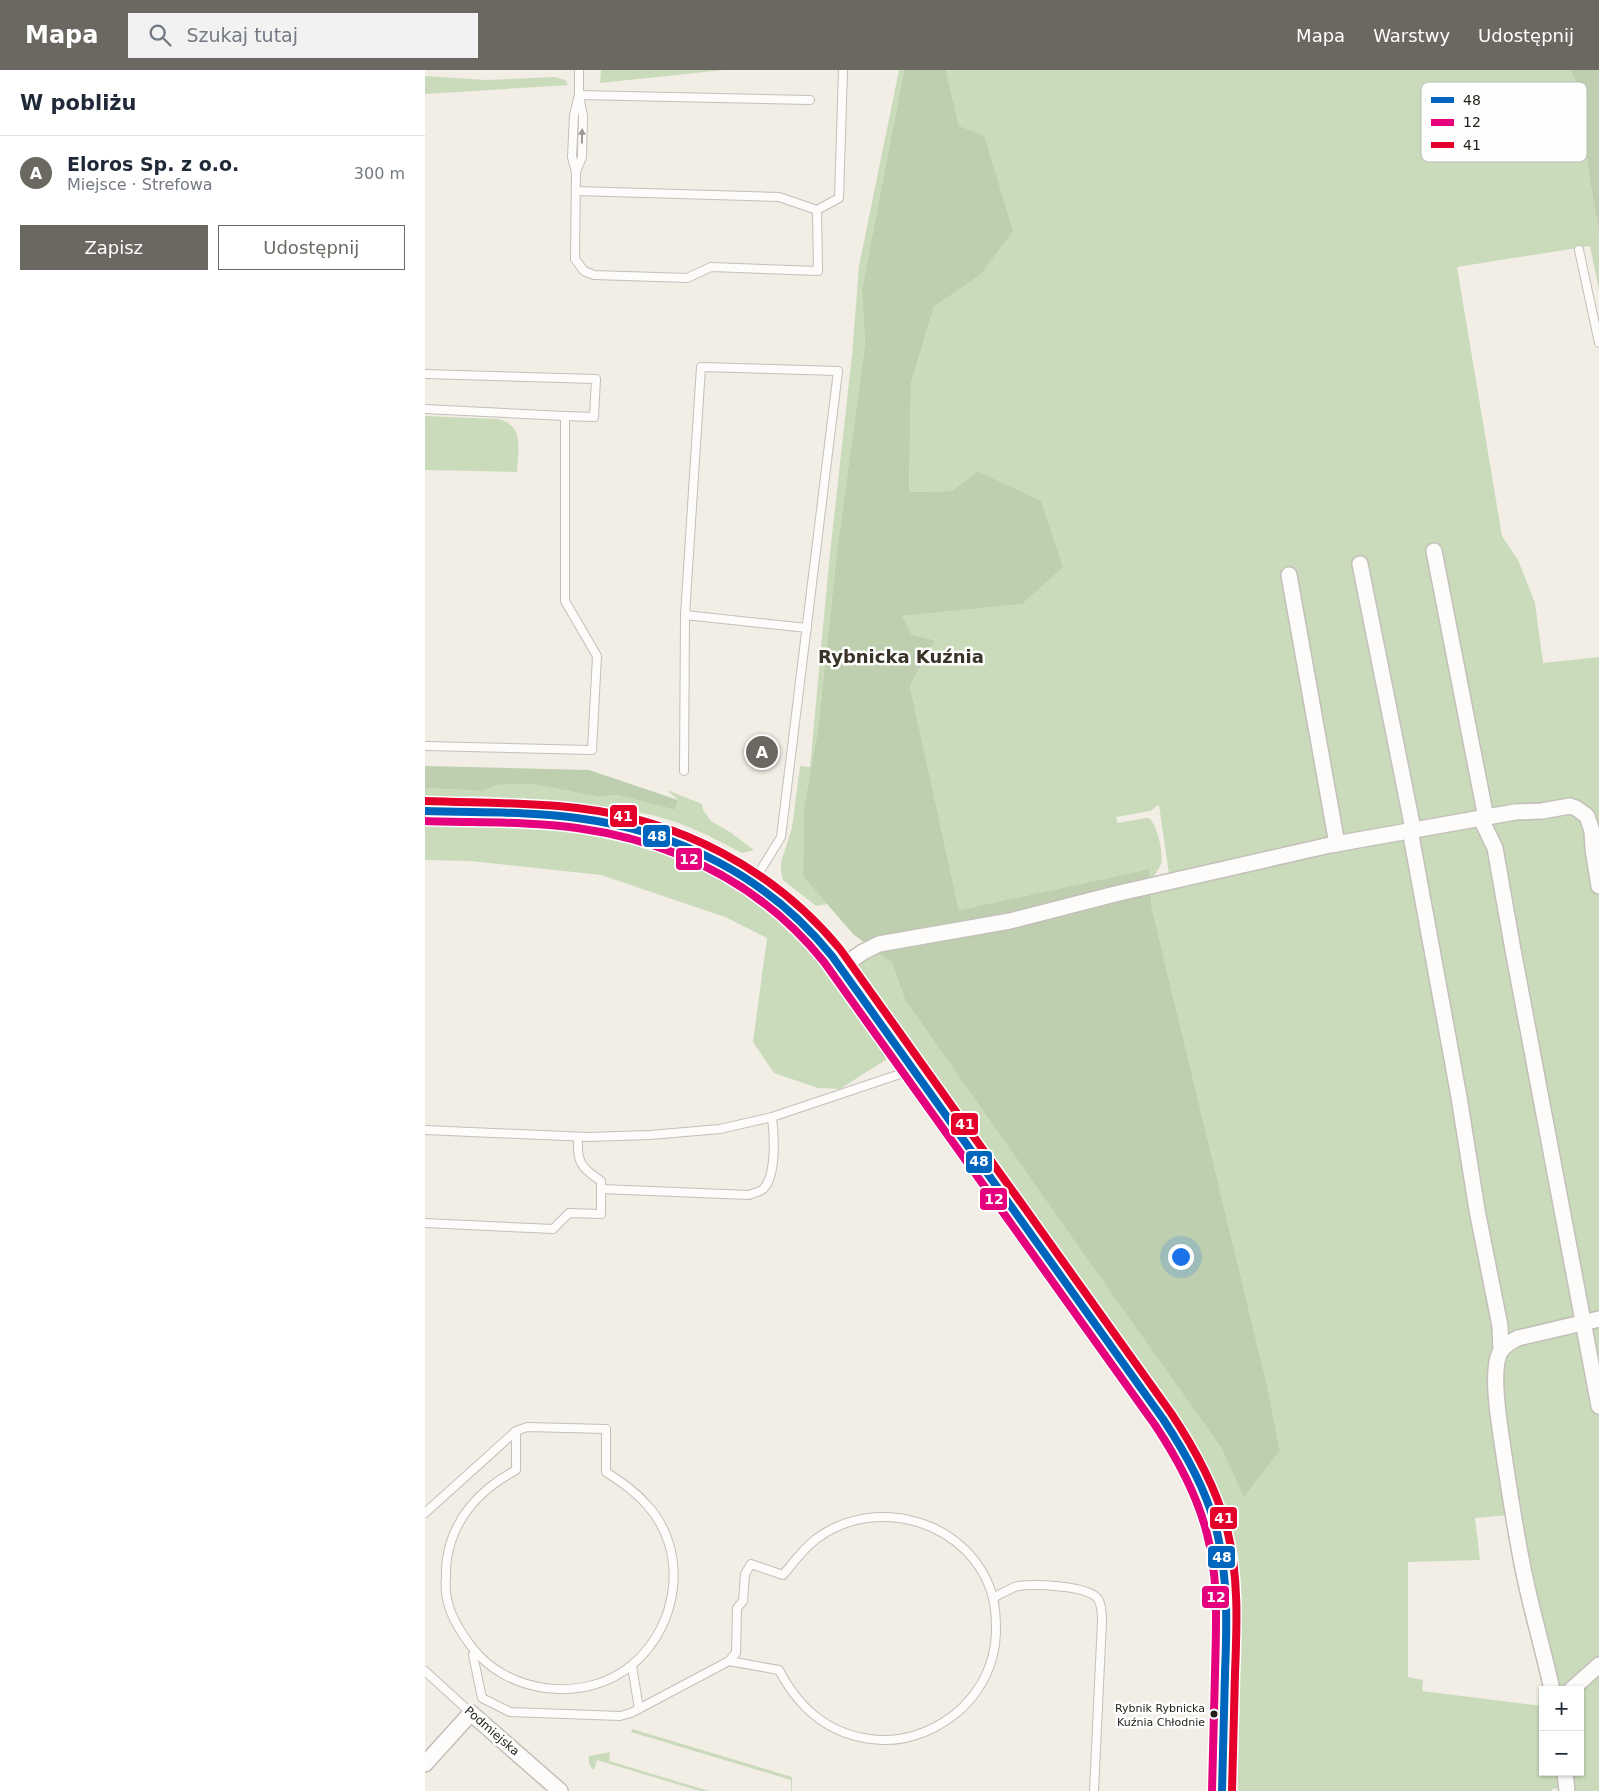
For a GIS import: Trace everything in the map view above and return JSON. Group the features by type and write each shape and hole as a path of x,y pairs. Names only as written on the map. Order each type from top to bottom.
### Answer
{"street":[{"path":"1434,551 1483,819 1495,848 1599,1406"},
{"path":"1360,564 1411,829 1459,1097 1477,1210 1500,1326 1501,1351 1496,1382 1497,1400 1510,1503 1525,1580 1551,1686"},
{"path":"1289,575 1337,844"},
{"path":"841,967 879,944 1010,920 1115,894 1337,844 1411,829 1483,819 1515,812 1542,811 1564,807 1576,808 1587,816 1592,831 1599,886"},
{"path":"425,812 577,818 620,825 668,839 694,849 754,882 804,924 841,967 1167,1424 1200,1484 1217,1531 1226,1595 1221,1791"},
{"path":"1501,1351 1509,1342 1518,1338 1599,1319"},
{"path":"1575,1686 1599,1665"},
{"path":"425,1764 471,1713"},
{"name":"Podmiejska","path":"471,1713 560,1791"},
{"path":"1565,1776 1567,1791"}],"lane":[{"path":"579,70 579,95 583,116 582,157 576,172 575,259 584,271 594,275 687,278 711,267 818,271 817,210"},
{"path":"576,190 779,198 817,210 839,198 843,70"},
{"path":"579,95 810,100"},
{"path":"1579,250 1599,343"},
{"path":"684,771 685,615 701,367 838,371 781,837 754,882"},
{"path":"425,374 596,379 594,417 425,409"},
{"path":"425,746 592,750 597,656 565,601 565,416"},
{"path":"685,615 807,628"},
{"path":"425,1130 578,1137 650,1135 720,1129 772,1117 914,1070"},
{"path":"601,1189 749,1195 763,1189 771,1177 774,1132 772,1117"},
{"path":"425,1223 553,1229 569,1213 601,1214 601,1181 587,1171 578,1156 578,1137"},
{"path":"425,1513 516,1431 527,1427 606,1429 606,1472 631,1489 649,1506 661,1524 670,1545 674,1567 673,1589 669,1610 646,1652 632,1666 611,1678 590,1686 568,1689 545,1689 523,1684 485,1663 457,1628 449,1608 445,1585 446,1559 451,1540 472,1503 489,1488 516,1470 516,1431"},
{"path":"475,1652 473,1655 482,1698 510,1712 620,1716 639,1709 729,1661 736,1653 737,1608 743,1601 745,1574 751,1564 783,1576 801,1553 816,1539 836,1527 857,1519 878,1516 900,1517 920,1522 940,1531 958,1544 974,1560 985,1578 993,1598 996,1642 992,1662 983,1682 971,1700 953,1716 935,1727 913,1736 891,1740 869,1739 848,1735 828,1725 809,1712 794,1696 779,1670 729,1661"},
{"path":"993,1598 1017,1586 1068,1587 1084,1590 1097,1597 1103,1621 1094,1791"},
{"path":"632,1666 639,1709"},
{"name":"Podmiejska","path":"425,1671 471,1713"}],"green space":[{"path":"601,70 724,70 600,83"},
{"path":"899,70 904,70 862,289 865,344 837,551 818,729 804,807 803,875 828,904 816,906 783,880 781,862 792,828 800,766 810,767 829,563 852,355 859,266"},
{"path":"904,70 946,70 959,126 984,136 1013,231 980,275 934,307 911,383 909,492 952,491 977,471 1041,501 1063,567 1022,604 902,616 912,635 935,640 910,686 959,910 1149,869 1152,909 1268,1389 1280,1450 1244,1497 1222,1449 905,1000 892,963 853,934 803,876 804,807 818,729 837,551 865,344 862,289"},
{"path":"946,70 1570,70 1577,82 1421,82 1421,162 1587,162 1587,158 1599,231 1599,290 1590,246 1457,267 1502,536 1518,560 1535,603 1543,663 1599,657 1599,1791 1573,1791 1571,1776 1584,1776 1584,1686 1546,1686 1508,1515 1475,1518 1480,1560 1408,1562 1408,1677 1423,1680 1422,1691 1539,1706 1539,1776 1560,1776 1561,1788 1552,1789 1552,1791 1230,1791 1221,1521 852,967 877,952 892,963 905,1000 1222,1449 1245,1496 1280,1449 1268,1389 1152,909 1151,888 1259,868 1256,854 1251,858 1172,877 1169,874 1159,805 1150,811 1116,817 1118,823 1149,818 1155,826 1162,859 1150,882 1149,869 959,910 910,686 935,640 912,635 901,616 1022,604 977,471 952,491 909,492 911,383 934,307 980,275 959,126"},
{"path":"1570,70 1599,70 1599,231 1587,158 1587,82 1576,82"},
{"path":"425,76 486,80 555,77 565,80 568,85 425,94"},
{"path":"425,416 498,419 507,422 513,427 518,440 517,472 425,470"},
{"path":"425,766 589,770 678,800 675,810 617,795 599,797 531,784 497,785 483,791 425,788"},
{"path":"531,784 599,797 617,795 675,810 678,800 667,790 702,804 703,810 711,821 730,832 754,850 742,853 679,823 652,815 609,807 530,799 470,796 451,802 425,801 425,788 483,791 497,785"},
{"path":"425,817 564,826 624,837 694,860 765,906 818,957 890,1048 887,1059 840,1089 818,1088 774,1073 753,1042 767,938 725,917 601,875 470,861 425,860"},
{"path":"632,1729 792,1777 792,1791 791,1780 631,1732"},
{"path":"610,1752 609,1761 709,1791 700,1791 597,1760 594,1770 591,1767 589,1756"}],"transit line":[{"name":"41","path":"425,801 558,806 615,814 652,824 688,837 722,853 755,872 786,895 814,920 840,949 1171,1413 1211,1483 1227,1529 1234,1565 1236,1637 1232,1791"},
{"name":"48","path":"425,811 520,813 558,816 614,824 650,834 718,862 750,881 807,928 832,956 1163,1419 1188,1459 1202,1487 1217,1532 1225,1584 1226,1638 1222,1791"},
{"name":"12","path":"425,821 520,823 558,826 613,835 649,844 682,856 714,871 744,889 773,910 799,934 824,962 1155,1425 1171,1450 1192,1491 1207,1534 1215,1586 1216,1638 1212,1791"}],"place":[{"name":"Eloros Sp. z o.o.","path":"762,752"},
{"name":"Rybnik Rybnicka Kuźnia Chłodnie","path":"1214,1714"}],"district":[{"name":"Rybnicka Kuźnia","path":"901,657"}]}
